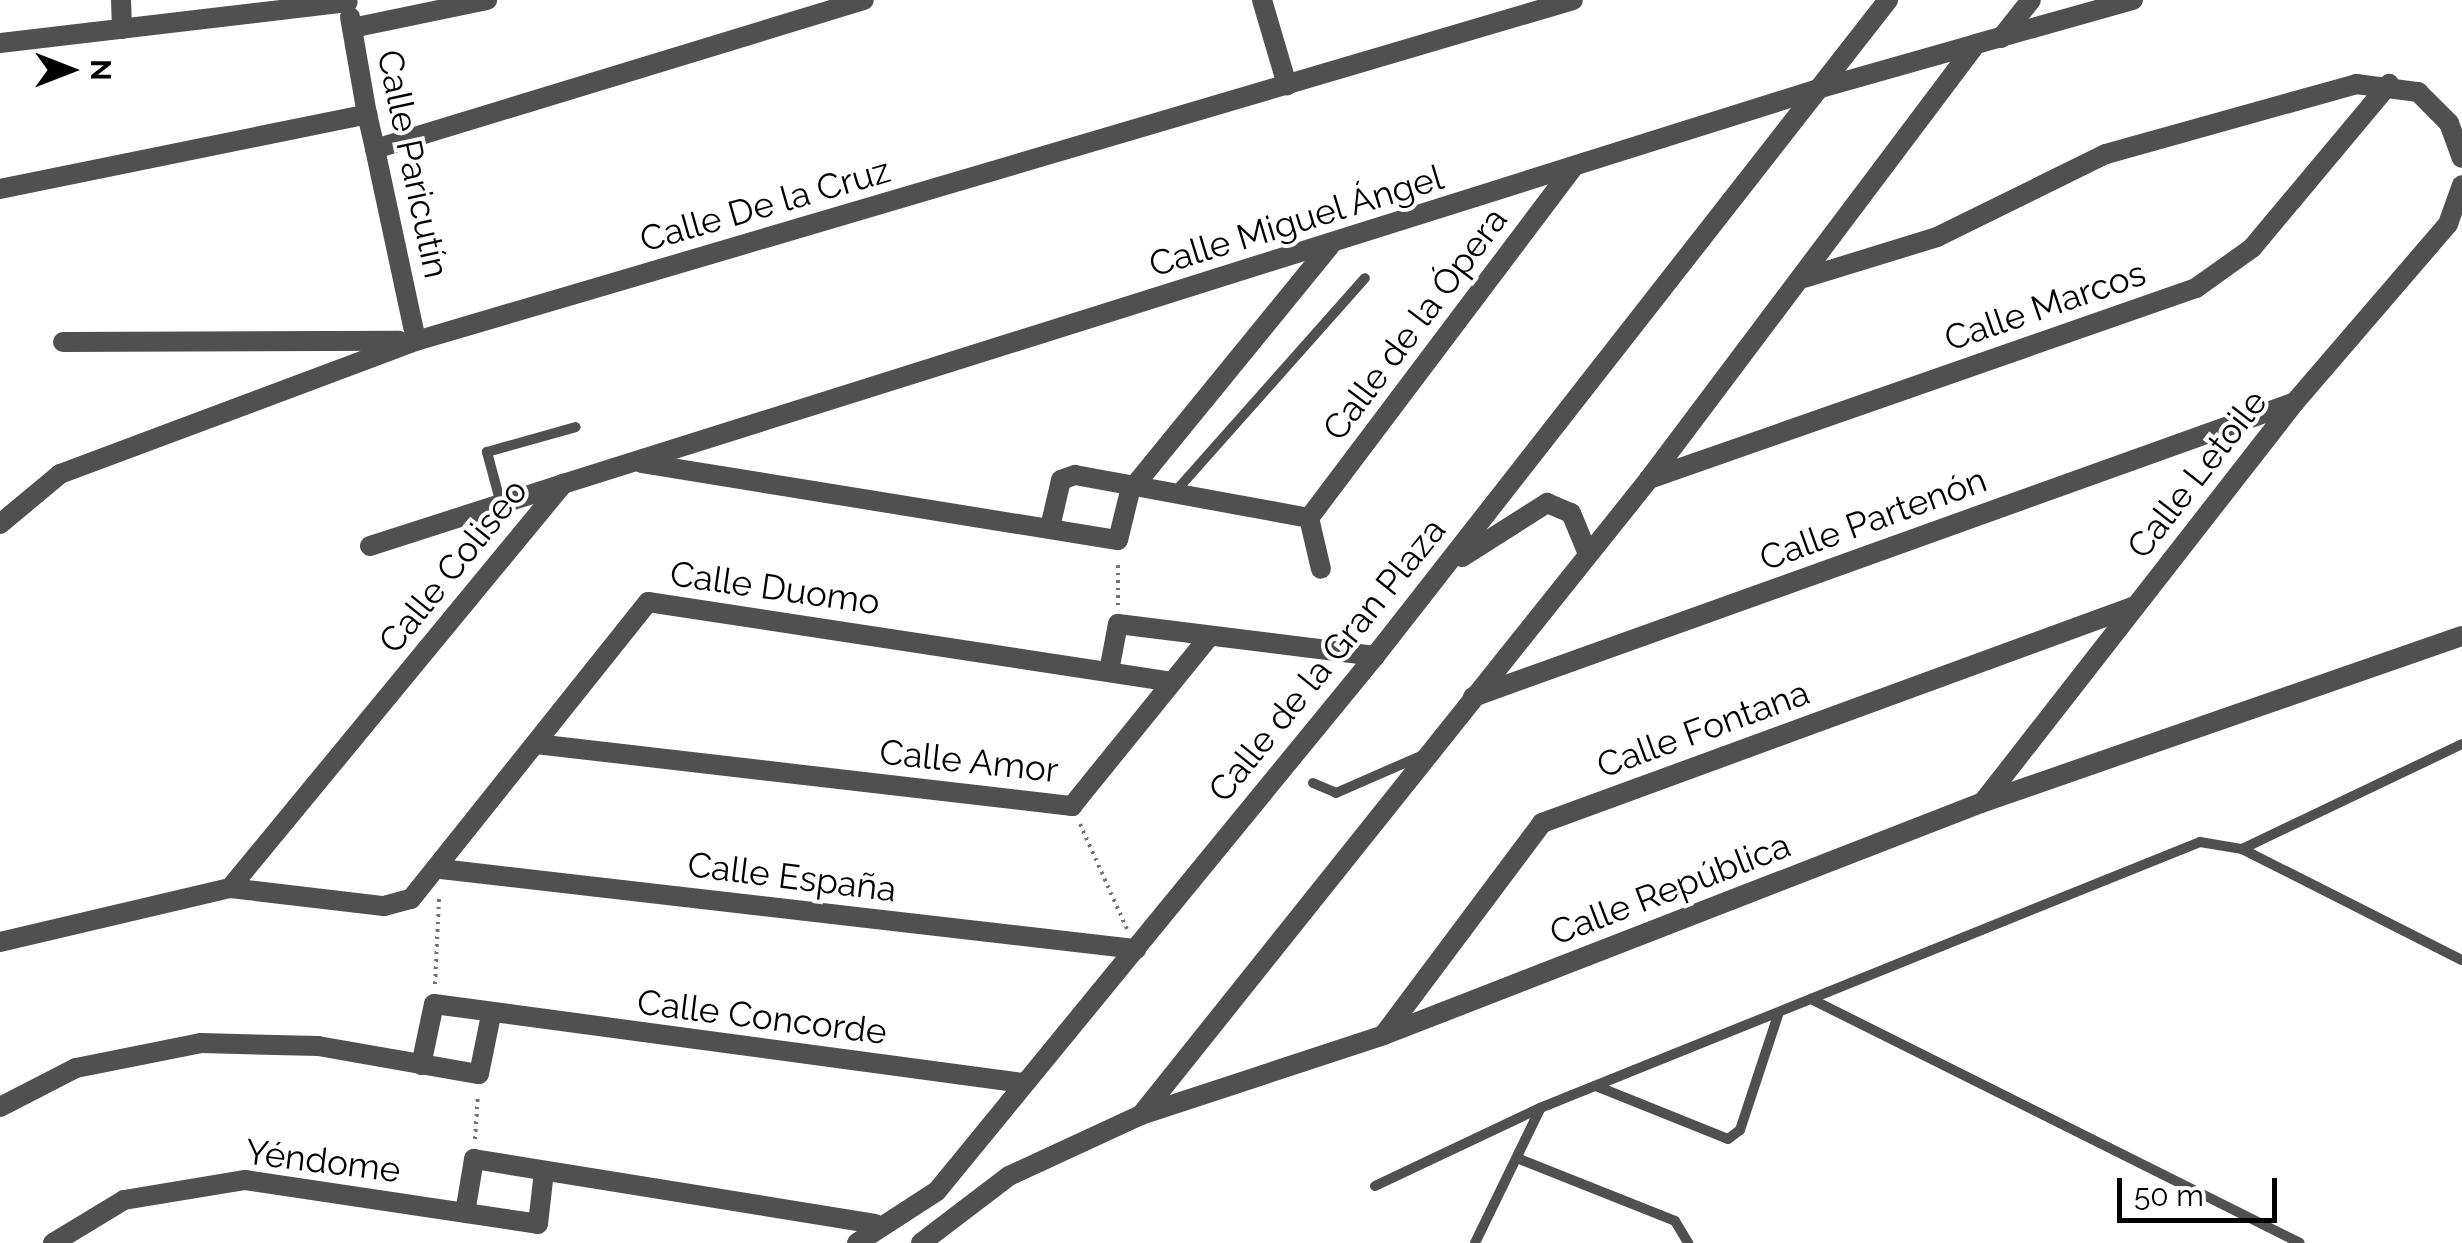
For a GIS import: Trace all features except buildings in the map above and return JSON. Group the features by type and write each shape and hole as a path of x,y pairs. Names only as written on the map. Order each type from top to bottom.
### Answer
{"street":[{"path":"121,0 122,29"},
{"path":"352,28 487,0"},
{"path":"375,149 864,0"},
{"path":"1262,0 1287,85"},
{"name":"Calle De la Cruz","path":"0,524 60,474 416,341 1573,0"},
{"name":"Calle de la Gran Plaza","path":"856,1243 875,1224 938,1191 1375,656 1888,0"},
{"path":"2000,38 2030,0"},
{"name":"Calle Miguel Ángel","path":"636,462 1821,88 2133,0"},
{"path":"0,43 348,1"},
{"name":"Calle Paricutín","path":"348,1 367,114 416,341"},
{"path":"1141,1115 1649,479 1804,278 1976,44"},
{"path":"1804,278 1937,237 2106,154 2356,84 2389,84 2437,106 2462,158"},
{"name":"Calle Marcos","path":"1649,479 2196,288 2252,248 2389,84"},
{"path":"0,189 367,114"},
{"name":"Calle de la Ópera","path":"1309,518 1572,169"},
{"name":"Calle Letoile","path":"1982,804 2295,402 2448,224 2462,186"},
{"path":"1118,540 1130,491 1331,244"},
{"path":"64,342 416,341"},
{"name":"Calle Partenón","path":"1473,698 2295,402"},
{"name":"Calle Coliseo","path":"230,888 562,484 636,462 1051,523 1118,540"},
{"path":"1051,523 1067,475 1130,491 1309,518 1321,569"},
{"path":"370,546 562,484"},
{"path":"1443,569 1547,504 1571,513 1588,554"},
{"name":"Calle Duomo","path":"230,888 400,904 441,868 648,602 1172,682"},
{"name":"Calle Fontana","path":"1384,1035 1542,822 2135,606"},
{"path":"1110,670 1118,624 1375,656"},
{"name":"Calle República","path":"921,1243 1008,1176 1141,1115 1384,1035 1982,804 2462,636"},
{"name":"Calle Amor","path":"536,744 1072,806 1208,637"},
{"name":"Calle España","path":"441,868 1136,950"},
{"path":"0,942 230,888"},
{"path":"0,1106 76,1068 202,1043 318,1046 421,1065 479,1074 492,1015 434,1004 421,1065"},
{"name":"Calle Concorde","path":"492,1015 1024,1083"},
{"path":"465,1213 474,1159 875,1224"},
{"name":"Yéndome","path":"53,1243 124,1200 184,1183 245,1180 538,1224 544,1171"}],"lane":[{"path":"1171,497 1365,278"},
{"path":"501,504 487,452 576,427"},
{"path":"2242,850 2462,744"},
{"path":"1313,783 1336,794 1429,752"},
{"path":"1375,1186 1540,1108 2200,842 2242,850 2462,960"},
{"path":"1811,999 2300,1243"},
{"path":"1596,1086 1728,1139 1740,1130 1779,1012"},
{"path":"1475,1243 1540,1108"},
{"path":"1517,1158 1675,1221 1688,1243"}],"path":[{"path":"1118,540 1118,624"},
{"path":"1072,806 1136,950"},
{"path":"434,1004 441,868"},
{"path":"474,1159 479,1074"}]}
